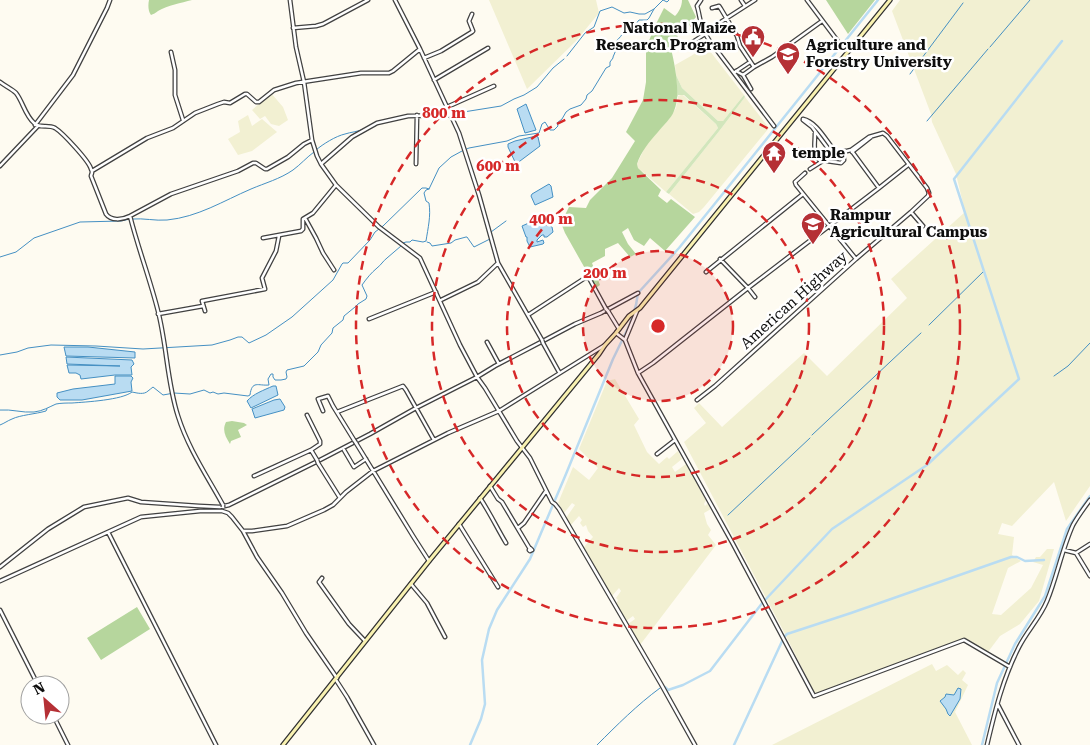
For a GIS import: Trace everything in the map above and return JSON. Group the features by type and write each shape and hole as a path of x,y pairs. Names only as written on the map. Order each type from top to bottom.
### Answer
{"main road":[{"path":"283,745 480,498 629,316 640,308 890,0"}],"street":[{"path":"0,166 37,126 73,76 110,0"},
{"path":"290,0 312,140 321,164 336,185 380,228 420,258 441,300 460,345 477,376 530,458 546,491 640,646 695,745"},
{"path":"294,28 322,24 368,0"},
{"path":"395,0 420,49 465,150 498,263 559,373"},
{"path":"701,0 697,6 702,23 701,27 708,40 735,72 774,126"},
{"path":"741,0 745,6"},
{"path":"688,45 706,35 710,29 755,0"},
{"path":"807,0 840,44"},
{"path":"712,8 719,6 737,36 740,46 754,67"},
{"path":"424,58 441,51 472,32 469,21 472,14"},
{"path":"743,75 772,57 822,21"},
{"path":"434,80 488,48"},
{"path":"92,171 147,138 173,128 183,120 218,104 230,103 245,94 258,102 274,90 304,82 360,73 389,73 420,49"},
{"path":"171,52 175,70 175,95 183,120"},
{"path":"735,72 750,62"},
{"path":"735,72 743,75 751,89"},
{"path":"0,82 15,92 29,118 37,126 55,128 89,164 106,214 111,219 125,218 171,194 238,172 252,163 256,162 267,169 288,158 304,144 312,140"},
{"path":"447,107 494,86"},
{"path":"416,164 417,115"},
{"path":"321,164 352,137 373,125 408,116 450,115"},
{"path":"810,170 825,159 830,151 809,123 803,119 806,118 812,123 835,151 843,151 844,160 841,163 825,159"},
{"path":"815,132 814,153 820,162"},
{"name":"American Highway","path":"697,400 911,212 929,193 925,185 883,132 866,138 852,151 830,151"},
{"path":"852,151 879,188"},
{"path":"638,373 908,165"},
{"path":"805,173 795,182 796,185 856,259"},
{"path":"263,238 301,232 303,219 313,213 336,185"},
{"path":"706,272 803,194"},
{"path":"911,212 923,226"},
{"path":"130,216 158,314 178,416 192,451 211,482 222,508 232,516 243,530 257,557 336,679 374,745"},
{"path":"305,218 334,270"},
{"path":"205,311 202,301 265,289 262,278 276,251 279,236"},
{"path":"720,259 755,297"},
{"path":"441,300 478,282 498,263"},
{"path":"528,315 585,278 589,278 617,331 624,339 638,373 733,544 814,696 964,640 1007,666"},
{"path":"369,319 436,292"},
{"path":"0,567 48,529 84,507 128,498 141,502 220,507 229,505 328,456 575,324 601,313 638,293"},
{"path":"158,314 203,306"},
{"path":"624,339 636,312"},
{"path":"487,342 499,364"},
{"path":"243,530 252,531 287,526 324,510 373,471 434,440 499,411 605,345"},
{"path":"337,412 403,386 434,440"},
{"path":"323,411 318,399 328,396 429,561"},
{"path":"254,476 320,444 307,415"},
{"path":"657,454 675,440"},
{"path":"311,450 340,498"},
{"path":"344,450 354,467 366,460"},
{"path":"490,486 502,502 530,549"},
{"path":"518,528 524,523 546,491"},
{"path":"480,498 491,514 506,544"},
{"path":"987,745 1007,666 1046,603 1073,526 1090,500"},
{"path":"0,581 141,517 222,508"},
{"path":"459,524 498,587"},
{"path":"108,532 216,745"},
{"path":"1076,553 1090,544"},
{"path":"1064,550 1076,553 1090,576"},
{"path":"322,578 319,582 349,624 365,641"},
{"path":"411,584 427,603 445,637"},
{"path":"0,610 33,675"},
{"path":"997,704 1019,745"},
{"path":"58,725 68,745"}],"shaded area":[{"path":"489,0 596,0 599,13 576,41 527,89"},
{"path":"900,0 1090,0 1090,486 1066,521 1054,482 1012,526 1002,523 998,534 1014,537 1012,555 1021,561 1008,568 992,614 1001,615 1031,588 1043,565 1033,562 1036,557 1040,557 1047,549 1054,549 1039,601 1020,624 1000,636 988,652 965,638 815,694 684,442 706,423 694,408 699,403 722,427 804,353 827,376 907,298 891,279 965,212 956,174 932,122 931,114 892,11"},
{"path":"706,46 744,95 723,121 718,121 682,88 676,75 675,65"},
{"path":"271,93 283,107 288,120 279,126 271,124 265,116 260,119 252,110"},
{"path":"681,95 716,124 718,128 666,192 638,168 637,164 646,145 669,119 676,108 678,96"},
{"path":"745,97 769,128 704,207 699,212 693,214 669,194"},
{"path":"248,115 252,126 262,119 277,132 252,151 238,155 228,139 240,132 238,121"},
{"path":"615,379 639,419 634,425 647,452 659,464 667,457 669,459 678,451 682,459 672,467 675,472 686,464 706,500 705,506 708,503 711,509 704,513 711,530 708,535 716,545 640,645 628,624 635,619 633,616 626,621 616,604 618,600 616,598 621,591 619,588 612,596 583,548 593,537 586,525 583,527 580,523 582,520 579,516 570,526 566,518 575,505 572,503 564,513 558,503 573,467 589,480 598,468 579,449 607,381"},
{"path":"932,664 936,671 947,665 958,675 963,670 966,673 962,680 968,685 955,712 972,745 772,745"}],"green space":[{"path":"149,0 192,0 166,7 151,15 148,8"},
{"path":"682,0 688,0 696,17 688,27 686,23 676,30 680,47 671,49 677,80 676,105 671,117 651,140 637,164 638,168 661,190 658,196 667,203 671,199 695,217 665,251 650,238 644,246 634,240 628,228 622,232 636,254 630,257 618,243 605,249 605,256 592,263 600,285 596,288 561,223 569,207 586,208 590,200 612,178 635,141 626,132 643,100 646,82 646,48 664,8 675,16 680,9"},
{"path":"826,0 875,0 848,34"},
{"path":"676,75 682,88 718,121 723,121 744,95 745,97 669,194 666,192 718,128 684,95 678,95 677,98"},
{"path":"232,421 247,425 238,430 241,437 231,441 230,444 225,436 224,428 226,422"},
{"path":"137,607 150,629 101,660 87,638"}],"water":[{"path":"526,104 536,130 525,133 517,109"},
{"path":"536,136 540,146 516,164 508,144"},
{"path":"549,184 553,197 535,205 532,194"},
{"path":"545,216 553,232 547,237 542,235 537,240 537,242 543,240 543,244 530,247 522,226 536,222 537,219"},
{"path":"64,347 88,347 135,352 135,358 66,356"},
{"path":"66,357 132,360 134,364 131,367 132,375 81,379 80,375 76,373 69,373 67,365 120,366 67,364"},
{"path":"115,376 131,376 133,378 131,382 132,391 82,400 60,400 57,397 57,393 73,389 115,384"},
{"path":"276,386 278,395 251,408 247,401 249,399"},
{"path":"280,399 285,407 284,410 255,418 252,409"},
{"path":"958,688 961,689 960,699 950,716 940,701 946,694 954,695"}],"waterway":[{"path":"663,0 667,2 669,0"},
{"path":"403,243 412,240 426,241 430,208 424,193 429,189 439,168 451,157 469,148 539,133 542,124 545,122 550,130 554,130 566,112 581,105 606,68 610,66 616,50 616,41 626,29 635,25 639,20 647,20 663,0"},
{"path":"470,745 485,704 482,660 489,629 497,610 530,559 613,359 630,324 638,293 679,248 878,0"},
{"path":"990,47 1030,0"},
{"path":"910,74 963,3"},
{"path":"567,56 585,33 594,27 600,11 612,7 624,13 645,14 654,9"},
{"path":"765,600 832,529 927,465 1019,379 954,179 1062,41"},
{"path":"927,121 988,49"},
{"path":"451,114 501,106 524,95 537,87 553,68 564,59"},
{"path":"411,115 447,114"},
{"path":"368,127 375,123"},
{"path":"316,150 338,136 364,129"},
{"path":"132,219 167,220 200,212 283,176 296,168 314,152"},
{"path":"0,355 51,345 143,349 212,345 238,337 242,337 249,343 266,335 292,317 333,280 342,264 348,263 375,232 422,188 429,189"},
{"path":"0,257 16,252 34,238 80,222 130,219"},
{"path":"491,232 506,221"},
{"path":"427,242 432,246 451,243 467,237 474,247 490,239"},
{"path":"0,410 34,412 56,404 104,400 120,397 132,392 145,393 153,387 163,395 174,393 190,394 204,390 210,393 248,396 252,387 269,385 268,379 271,374 273,374 275,380 286,379 287,370 304,366 318,352 321,345 332,333 333,328 343,320 344,316 366,299 367,296 362,285 367,278 401,246"},
{"path":"929,325 984,271"},
{"path":"812,435 921,333"},
{"path":"1054,376 1068,366 1090,343"},
{"path":"0,425 15,418 46,411 47,409"},
{"path":"728,515 810,438"},
{"path":"982,745 997,683 1015,644 1045,596 1067,529 1090,496"},
{"path":"734,745 787,634 1011,557 1017,557 1025,561 1044,560"},
{"path":"665,687 668,690 683,685 710,671 763,602"},
{"path":"597,745 635,708 660,688"}],"place":[{"name":"National Maize Research Program","path":"753,58"},
{"name":"Agriculture and Forestry University","path":"788,75"},
{"name":"temple","path":"774,174"},
{"name":"Rampur Agricultural Campus","path":"813,245"}]}
